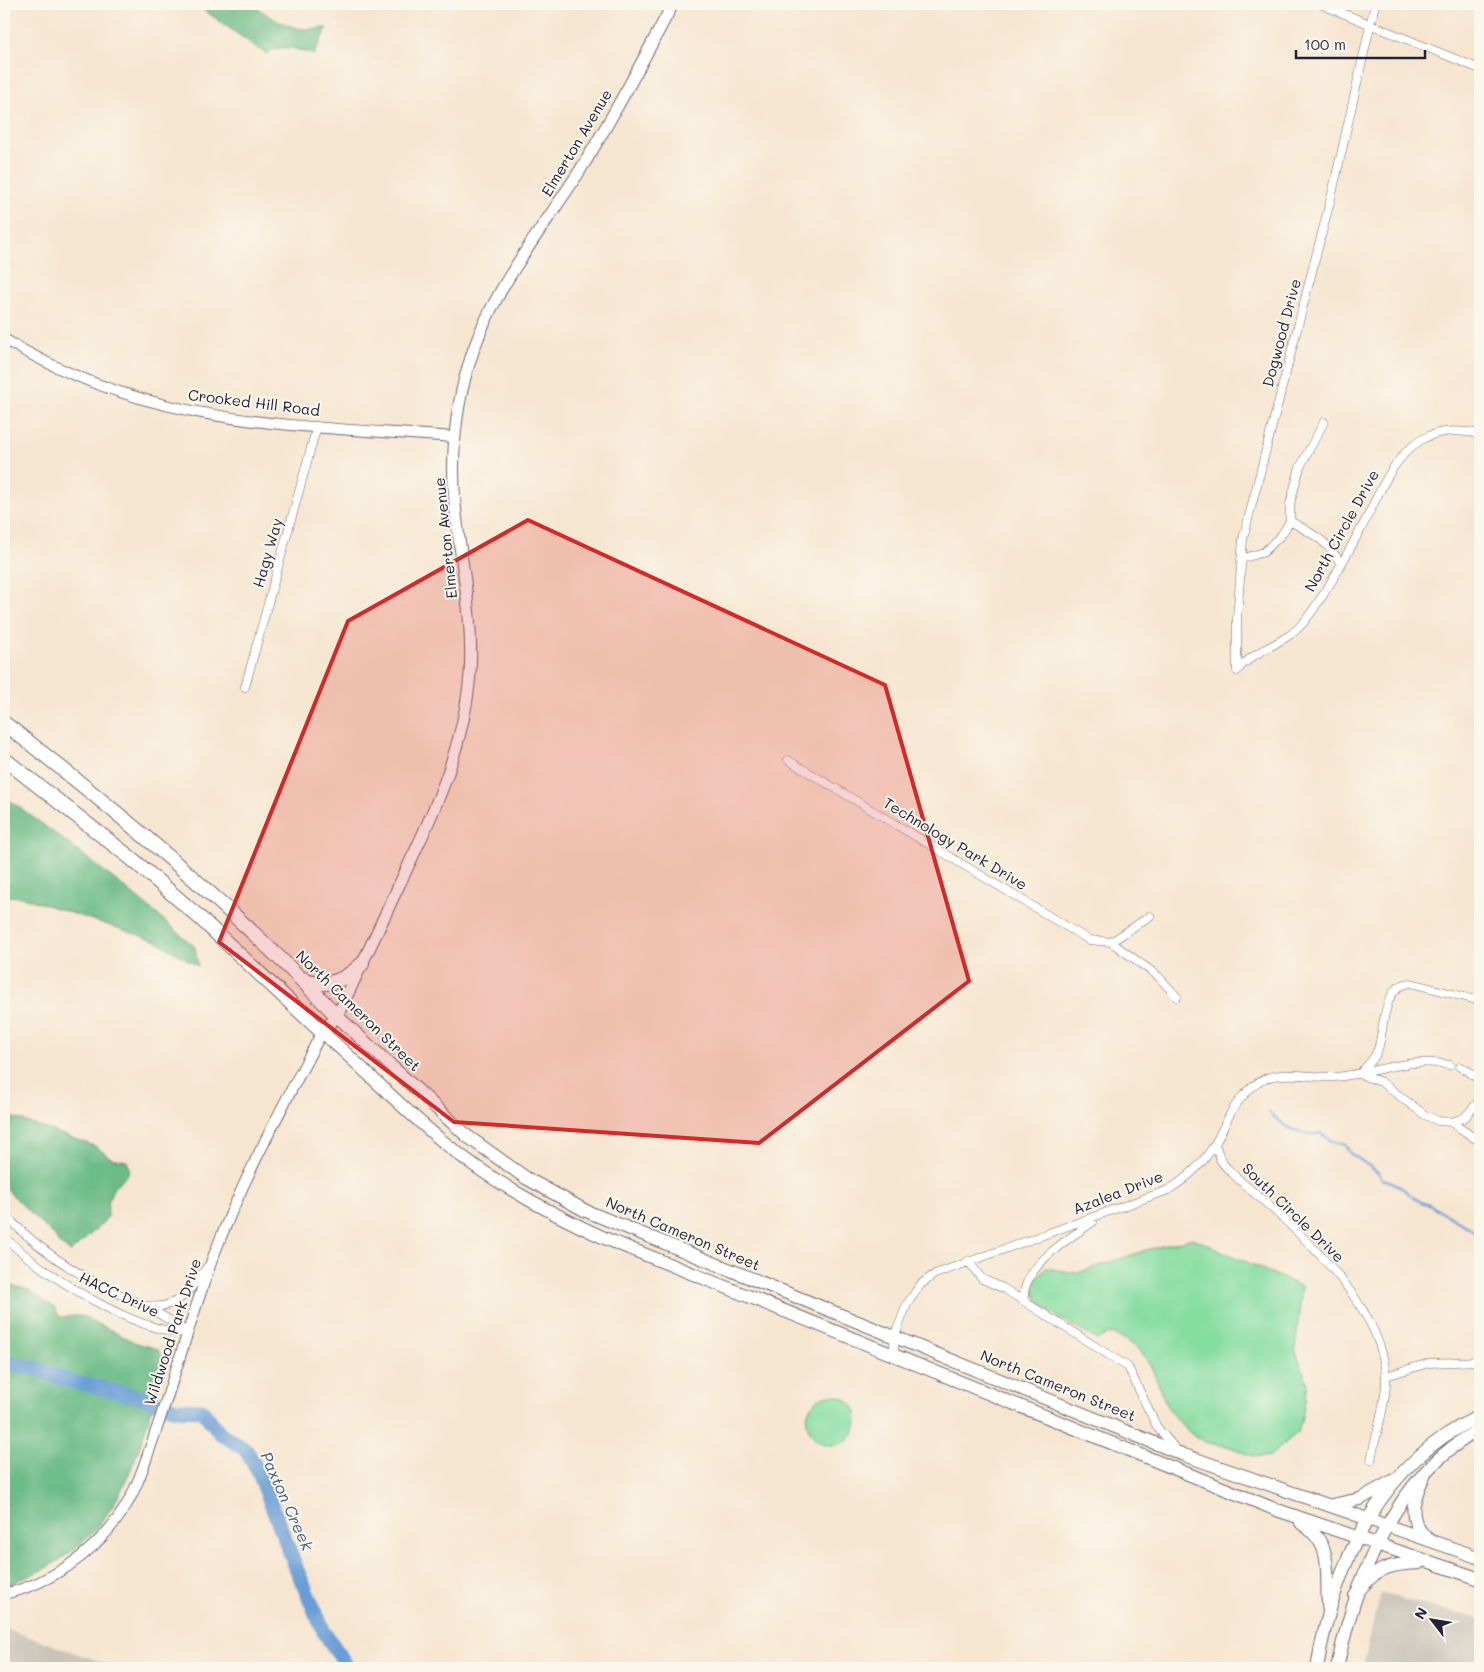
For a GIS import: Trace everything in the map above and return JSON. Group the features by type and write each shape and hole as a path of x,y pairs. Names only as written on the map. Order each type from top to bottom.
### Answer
{"highway":[{"name":"North Cameron Street","path":"4,723 163,850 302,979 337,1016"},
{"name":"North Cameron Street","path":"4,759 98,831 166,888 322,1032"},
{"path":"302,979 317,984 332,984 346,978 362,964"}],"main road":[{"name":"Elmerton Avenue","path":"322,1032 337,1016 435,808 454,756 465,712 470,671 470,634 455,506 455,437 468,367 491,307 510,273 602,135 673,4"},
{"name":"North Cameron Street","path":"337,1016 467,1136 546,1190 621,1227 1184,1455 1480,1558"},
{"name":"North Cameron Street","path":"322,1032 446,1145 523,1197 610,1240 1294,1516 1480,1579"},
{"path":"1317,1668 1329,1611 1340,1577 1367,1520 1394,1480 1432,1444 1480,1416"},
{"path":"1340,1668 1355,1596 1386,1526 1425,1474 1451,1448 1480,1429"},
{"path":"1425,1474 1414,1497 1412,1516 1417,1527 1431,1541"},
{"path":"1327,1506 1347,1504 1360,1499 1394,1480"},
{"path":"1294,1516 1313,1532 1325,1552 1329,1567 1329,1611"},
{"path":"1355,1596 1366,1580 1380,1570 1398,1564 1427,1562"}],"street":[{"path":"1320,4 1429,46 1480,69"},
{"name":"Dogwood Drive","path":"1237,671 1243,538 1332,194 1368,24 1375,4"},
{"name":"Crooked Hill Road","path":"4,339 49,364 85,380 151,403 218,417 455,437"},
{"path":"1241,559 1264,552 1282,534 1290,521 1290,504 1300,467 1324,422"},
{"name":"Hagy Way","path":"245,687 317,426"},
{"name":"North Circle Drive","path":"1237,671 1243,663 1299,627 1341,564 1392,470 1409,449 1422,439 1436,433 1457,431 1480,434"},
{"path":"1290,521 1323,540 1331,548 1341,564"},
{"name":"Technology Park Drive","path":"788,760 1089,940 1111,942 1158,976 1176,997"},
{"path":"1111,942 1150,916"},
{"path":"1480,1001 1411,983 1404,985 1388,1001 1377,1052 1370,1064 1359,1074 1381,1082 1429,1118 1438,1121 1450,1122 1464,1118 1480,1100"},
{"name":"Wildwood Park Drive","path":"4,1594 28,1587 62,1570 89,1550 105,1535 119,1517 133,1493 161,1418 212,1260 263,1144 322,1032"},
{"name":"Azalea Drive","path":"894,1354 894,1338 907,1304 921,1284 934,1274 1159,1195 1179,1184 1197,1168 1215,1144 1239,1100 1253,1086 1269,1078 1281,1075 1324,1077 1359,1074 1416,1062 1450,1065"},
{"path":"1460,1067 1467,1070 1480,1081"},
{"path":"1450,1122 1480,1142"},
{"name":"South Circle Drive","path":"1215,1144 1221,1161 1297,1232 1348,1288 1376,1338 1386,1376"},
{"name":"HACC Drive","path":"4,1214 39,1245 74,1270 110,1290 145,1305 174,1322 188,1333"},
{"path":"1024,1301 1024,1287 1041,1263 1064,1242 1102,1215"},
{"name":"HACC Drive","path":"4,1237 46,1271 103,1305 171,1333 188,1333"},
{"name":"HACC Drive","path":"145,1305 163,1306 181,1299 212,1260"},
{"path":"968,1261 976,1275 1024,1301 1128,1367 1157,1427 1170,1444 1184,1455"},
{"path":"881,1349 894,1338"},
{"path":"1371,1460 1386,1376 1429,1363 1480,1361"}],"highlighted area":[{"path":"528,520 885,685 969,981 759,1143 454,1122 219,942 348,621"}],"shaded area":[{"path":"1380,1593 1480,1619 1480,1668 1363,1668"},
{"path":"4,1628 118,1668 4,1668"}],"green space":[{"path":"195,4 251,4 279,22 301,29 327,28 314,55 290,48 278,48 266,54"},
{"path":"4,796 101,869 195,947 198,966 154,940 22,897 4,896"},
{"path":"4,1114 95,1146 111,1158 127,1161 129,1166 128,1173 111,1193 106,1220 71,1252 59,1244 55,1237 4,1187"},
{"path":"1193,1238 1302,1287 1295,1350 1308,1384 1303,1413 1298,1432 1270,1456 1253,1456 1227,1446 1204,1442 1196,1437 1181,1424 1170,1410 1150,1365 1134,1346 1111,1334 1097,1340 1049,1310 1035,1295 1035,1282 1046,1268 1077,1273 1143,1251"},
{"path":"4,1267 6,1277 12,1285 29,1290 55,1308 59,1316 85,1317 134,1342 158,1349 162,1357 168,1357 132,1466 118,1497 99,1525 75,1549 44,1569 4,1585"},
{"path":"832,1395 841,1397 852,1406 857,1420 855,1429 846,1440 832,1445 823,1443 812,1434 807,1420 809,1411 818,1400"}],"waterway":[{"path":"1269,1112 1286,1126 1300,1132 1307,1134 1320,1133 1333,1142 1345,1144 1350,1153 1379,1173 1382,1179 1396,1184 1422,1203 1480,1234"},
{"name":"Paxton Creek","path":"4,1362 40,1370 66,1380 144,1398 175,1409 202,1410 220,1433 246,1450 259,1473 297,1570 324,1632 348,1668"}]}
